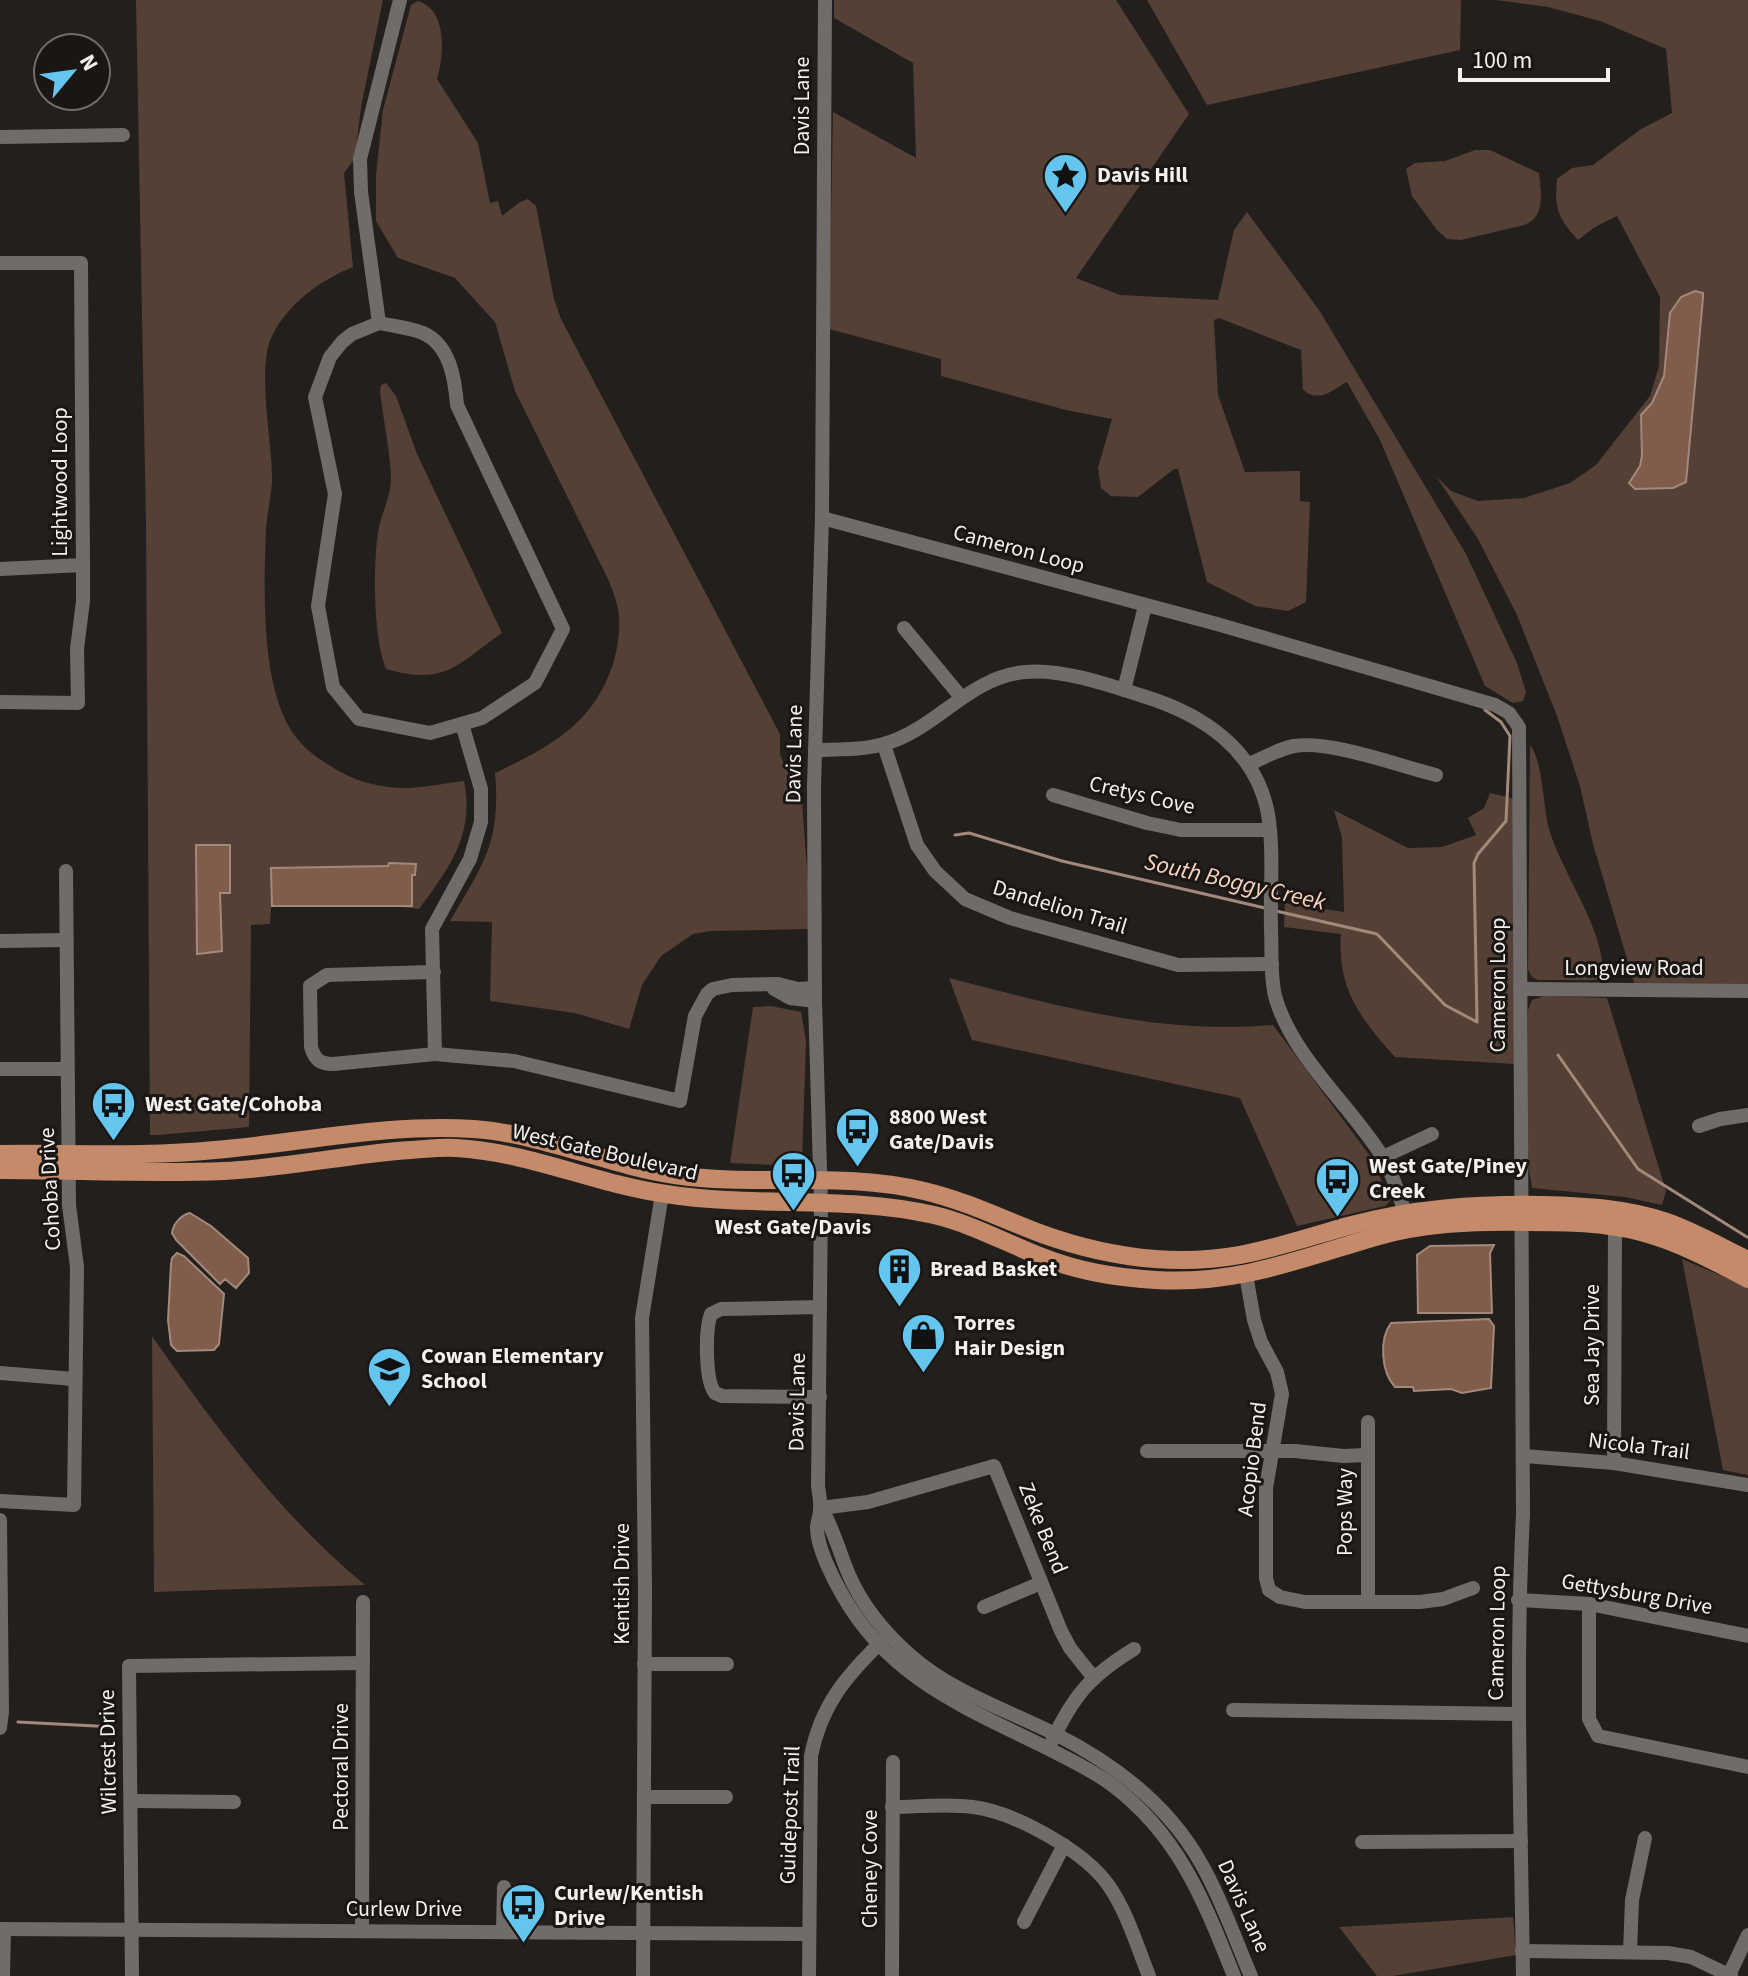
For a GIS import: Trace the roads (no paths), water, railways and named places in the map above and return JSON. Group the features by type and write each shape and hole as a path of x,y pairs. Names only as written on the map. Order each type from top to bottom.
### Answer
{"main road":[{"name":"West Gate Boulevard","path":"0,1170 360,1133 457,1129 508,1134 677,1175 874,1182 919,1189 967,1202 1078,1246 1158,1260 1241,1256 1405,1212 1453,1206 1615,1227 1667,1240 1748,1279"},
{"path":"373,1153 374,1146 381,1141 457,1129"},
{"name":"West Gate Boulevard","path":"0,1154 226,1171 373,1153 454,1147 523,1156 662,1194 712,1200 875,1205 926,1214 958,1221 1046,1259 1094,1272 1170,1280 1246,1275 1287,1266 1408,1229 1520,1213 1595,1207 1664,1221 1748,1260"},
{"path":"563,1147 573,1160 576,1172"},
{"path":"1246,1275 1251,1265 1305,1247 1320,1235"},
{"path":"1170,1280 1231,1267 1241,1256"}],"street":[{"path":"379,323 361,192 360,159 400,0"},
{"name":"Davis Lane","path":"825,0 822,518 815,750 815,994 821,1203 818,1486 821,1508 817,1529 836,1584 878,1645 900,1666 938,1693 1111,1784 1152,1821 1190,1874 1234,1976"},
{"path":"0,137 123,135"},
{"name":"Lightwood Loop","path":"0,263 81,263 83,565 83,601 77,649 78,703 0,702"},
{"path":"379,323 424,334 442,348 455,384 457,405 563,629 535,683 482,718 430,733 359,719 333,687 318,606 335,494 315,397 330,357 342,342 352,334 379,323"},
{"name":"Cameron Loop","path":"822,518 1217,624 1483,701 1509,713 1519,727 1523,1456 1518,1714 1523,1976"},
{"path":"0,569 83,565"},
{"path":"1124,690 1145,606"},
{"path":"904,628 961,697"},
{"path":"815,750 884,745 925,725 961,697 1003,675 1048,671 1124,690 1191,713 1220,733 1248,765 1261,793 1270,830 1275,995 1293,1038 1383,1157 1405,1212"},
{"path":"435,1054 433,924 470,859 481,822 481,789 462,724"},
{"name":"Dandelion Trail","path":"884,745 917,845 935,871 965,899 1010,918 1178,965 1272,964"},
{"path":"1248,765 1277,751 1310,745 1436,775"},
{"name":"Cretys Cove","path":"1053,795 1181,830 1270,830"},
{"name":"Cohoba Drive","path":"0,1501 74,1505 77,1267 69,1205 66,871"},
{"path":"0,941 66,940"},
{"path":"434,972 327,975 320,978 310,986 310,1032 314,1057 324,1064 435,1054 514,1061 680,1101 690,1038 703,998 713,989 732,985 770,986 790,998 815,994"},
{"name":"Longview Road","path":"1520,989 1748,991"},
{"path":"0,1069 67,1069"},
{"path":"1699,1126 1748,1115"},
{"path":"1383,1157 1432,1134"},
{"name":"Kentish Drive","path":"643,1976 642,1318 662,1194"},
{"name":"Sea Jay Drive","path":"1614,1463 1615,1227"},
{"name":"Acopio Bend","path":"1246,1275 1261,1342 1280,1382 1281,1408 1266,1488 1266,1578 1269,1590 1280,1597 1305,1602 1433,1601 1473,1588"},
{"path":"820,1307 721,1309 711,1314 708,1323 709,1380 715,1393 722,1396 820,1397"},
{"path":"0,1373 74,1379"},
{"name":"Pops Way","path":"1368,1422 1368,1601"},
{"path":"1147,1451 1367,1455"},
{"name":"Nicola Trail","path":"1523,1456 1614,1463 1748,1485"},
{"name":"Zeke Bend","path":"821,1508 868,1502 994,1466 1070,1648 1093,1677"},
{"name":"Davis Lane","path":"821,1508 832,1525 850,1577 862,1598 889,1634 933,1673 1055,1734 1118,1770 1142,1790 1186,1839 1216,1893 1251,1976"},
{"path":"0,1520 0,1728"},
{"path":"984,1607 1041,1583"},
{"name":"Gettysburg Drive","path":"1518,1600 1589,1604 1748,1636"},
{"name":"Pectoral Drive","path":"362,1931 363,1602"},
{"path":"1589,1604 1589,1719 1598,1736 1748,1767"},
{"name":"Guidepost Trail","path":"809,1976 811,1756 815,1733 823,1712 836,1692 889,1634"},
{"path":"1048,1749 1072,1704 1093,1677 1134,1649"},
{"name":"Wilcrest Drive","path":"132,1976 129,1666 363,1663"},
{"path":"644,1664 727,1664"},
{"path":"1233,1710 1518,1714"},
{"name":"Cheney Cove","path":"892,1976 893,1762"},
{"path":"644,1797 726,1797"},
{"path":"131,1801 234,1802"},
{"path":"892,1807 970,1806 988,1809 1064,1845 1098,1872 1110,1887 1149,1976"},
{"path":"1630,1952 1632,1900 1645,1838"},
{"path":"1362,1842 1521,1841"},
{"path":"1024,1922 1064,1845"},
{"path":"503,1932 504,1887"},
{"path":"2,1929 3,1976"},
{"name":"Curlew Drive","path":"2,1929 808,1934"},
{"path":"1522,1951 1668,1953 1691,1957 1730,1976 1748,1935"}],"waterway":[{"path":"1276,911 1377,934 1445,1005 1477,1022 1474,863 1506,821 1510,736 1501,722 1485,710"},
{"name":"South Boggy Creek","path":"955,835 969,833 1062,861 1265,908"},
{"name":"South Boggy Creek","path":"1558,1055 1638,1169 1747,1237"},
{"path":"18,1722 115,1727"}],"place":[{"name":"Davis Hill","path":"1066,214"},
{"name":"West Gate/Cohoba","path":"114,1143"},
{"name":"8800 West Gate/Davis","path":"858,1169"},
{"name":"West Gate/Davis","path":"793,1213"},
{"name":"West Gate/Piney Creek","path":"1338,1218"},
{"name":"Bread Basket","path":"899,1308"},
{"name":"Torres Hair Design","path":"923,1375"},
{"name":"Cowan Elementary School","path":"390,1408"},
{"name":"Curlew/Kentish Drive","path":"523,1945"}]}
